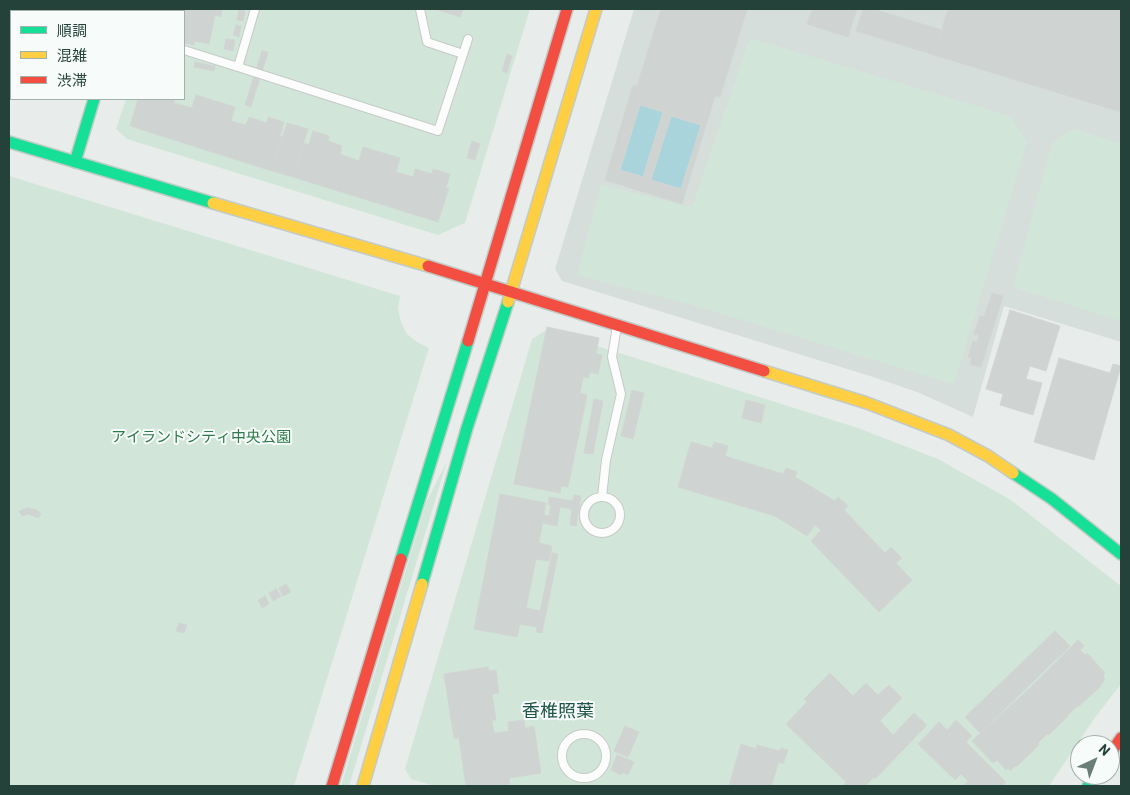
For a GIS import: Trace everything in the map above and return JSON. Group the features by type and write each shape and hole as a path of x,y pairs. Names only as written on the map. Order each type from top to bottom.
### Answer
{"street":[{"path":"332,786 486,284 567,9"},
{"path":"363,786 468,428 512,291 596,9"},
{"path":"75,162 94,100"},
{"path":"9,142 512,291 867,402 950,435 1025,479 1121,554"}],"lane":[{"path":"238,67 255,9"},
{"path":"420,9 427,42 463,54"},
{"path":"185,50 438,131 468,39"},
{"path":"602,496 606,460 621,394 612,357 617,324"},
{"path":"602,496 608,497 616,503 620,512 619,521 614,529 605,533 595,532 587,527 583,518 584,508 590,500 602,496"},
{"path":"581,734 588,734 600,741 606,754 599,772 587,782 572,774 563,762 562,755 568,741 574,736 581,734"}],"shaded area":[{"path":"634,9 1121,9 1121,342 1004,306 973,417 917,392 873,377 562,281 555,269"}],"green space":[{"path":"530,9 465,223 438,235 127,139 116,129 126,100 185,100 185,10 152,10"},
{"path":"750,38 1010,116 1027,142 954,384 689,304 577,275 601,185 692,207"},
{"path":"1074,129 1121,144 1121,321 1013,287 1052,143"},
{"name":"アイランドシティ中央公園","path":"9,176 400,296 398,309 401,322 407,334 429,348 294,786 9,786"},
{"path":"546,330 858,428 938,459 1011,500 1121,586 1121,684 1083,735 1070,735 1070,755 1049,786 435,786 411,779 405,769 532,339"},
{"path":"447,461 349,786 341,786 426,503"}],"water":[{"path":"640,105 663,112 643,177 620,170"},
{"path":"671,116 701,125 681,189 651,180"}],"building":[{"path":"222,9 221,17 215,15 209,44 194,41 194,45 185,43 185,10 174,10"},
{"path":"239,9 245,11 243,21 237,20"},
{"path":"435,9 463,9 460,17"},
{"path":"661,9 747,9 720,97 715,96 682,204 605,180 633,85 637,86","holes":["640,105 663,112 643,177 620,170","671,116 701,125 681,189 651,180"]},
{"path":"812,9 857,9 848,37 807,24"},
{"path":"863,9 873,9 942,30 934,55 856,31"},
{"path":"948,9 1121,9 1121,112 934,55"},
{"path":"236,25 241,26 239,37 233,35"},
{"path":"226,39 235,40 233,51 224,49"},
{"path":"262,51 268,52 251,107 245,105"},
{"path":"507,54 512,56 507,73 502,71"},
{"path":"195,62 215,66 214,71 194,67"},
{"path":"196,95 235,107 231,121 246,125 249,117 267,123 268,117 284,122 280,136 282,137 272,171 130,126 138,100 175,100 174,103 192,108"},
{"path":"287,123 308,129 293,177 272,171"},
{"path":"313,131 329,136 328,141 342,146 340,154 359,161 363,147 400,158 396,172 413,177 415,169 432,174 433,169 450,174 446,188 449,188 438,222 293,177 303,143 309,145"},
{"path":"472,141 480,144 475,160 467,158"},
{"path":"992,293 1003,296 981,367 970,364 972,358 968,357 973,341 977,342 979,335 974,334 980,316 984,317"},
{"path":"1010,310 1060,326 1046,371 1030,366 1026,379 1042,383 1033,415 1000,405 1003,394 986,389"},
{"path":"547,327 599,338 596,354 602,355 598,374 590,372 589,378 583,377 580,393 587,395 568,487 561,486 560,493 514,484"},
{"path":"1059,358 1110,373 1113,364 1121,366 1094,460 1034,442"},
{"path":"632,390 644,393 633,439 621,436"},
{"path":"594,399 603,401 593,454 584,453"},
{"path":"746,400 765,405 761,423 742,418"},
{"path":"691,442 712,448 714,442 728,446 725,456 783,474 786,468 797,472 795,477 835,501 838,497 848,506 844,510 885,553 891,547 902,558 896,563 912,580 879,612 811,541 821,530 815,525 807,536 775,516 678,487"},
{"path":"500,494 546,503 539,543 552,546 549,561 536,559 526,608 540,611 537,627 520,624 517,637 474,629"},
{"path":"574,495 581,496 576,526 570,525 572,509 560,507 557,526 542,523 544,515 549,516 551,505 548,505 549,497 573,501"},
{"path":"28,508 37,510 41,514 38,518 28,514 22,516 19,511"},
{"path":"552,553 558,554 542,633 536,632"},
{"path":"286,584 291,592 283,596 279,588"},
{"path":"276,589 281,596 273,601 269,593"},
{"path":"265,596 269,604 262,608 258,600"},
{"path":"179,623 187,625 184,633 176,631"},
{"path":"1055,631 1070,646 980,733 965,717"},
{"path":"1078,640 1084,646 1080,650 1085,655 1087,653 1105,673 1103,675 1105,680 1101,686 1065,719 1033,685"},
{"path":"488,667 489,671 496,670 499,693 492,694 496,720 492,720 494,733 509,731 508,722 524,720 525,728 534,726 541,773 509,778 510,784 466,786 459,738 454,738 444,674"},
{"path":"830,673 853,696 866,683 878,695 889,685 902,698 880,721 893,735 914,713 927,725 875,779 874,777 865,786 846,786 844,784 846,782 786,724 807,702 804,699"},
{"path":"1033,685 1065,719 1049,735 1047,734 1038,743 1039,745 1016,767 1010,771 1008,768 1006,770 997,760 993,763 972,741"},
{"path":"956,720 972,736 966,742 1006,782 1002,786 964,786 968,781 961,774 955,780 918,744 939,722 947,730"},
{"path":"625,726 639,732 628,757 614,751"},
{"path":"741,744 756,749 757,745 780,751 781,748 788,750 783,764 779,762 771,786 729,786"},
{"path":"617,755 634,762 628,775 622,772 621,775 611,770"}],"traffic: fast":[{"path":"75,162 94,100"},
{"path":"9,142 213,203"},
{"path":"422,584 467,428 508,302"},
{"path":"401,559 468,341"},
{"path":"1013,473 1052,499 1121,554"}],"traffic: slow":[{"path":"508,302 596,9"},
{"path":"213,203 428,266"},
{"path":"764,371 867,403 949,435 988,456 1013,473"},
{"path":"363,786 422,584"}],"traffic: jam":[{"path":"468,341 567,9"},
{"path":"428,266 764,371"},
{"path":"332,786 401,559"}],"district":[{"name":"香椎照葉","path":"558,711"}]}
